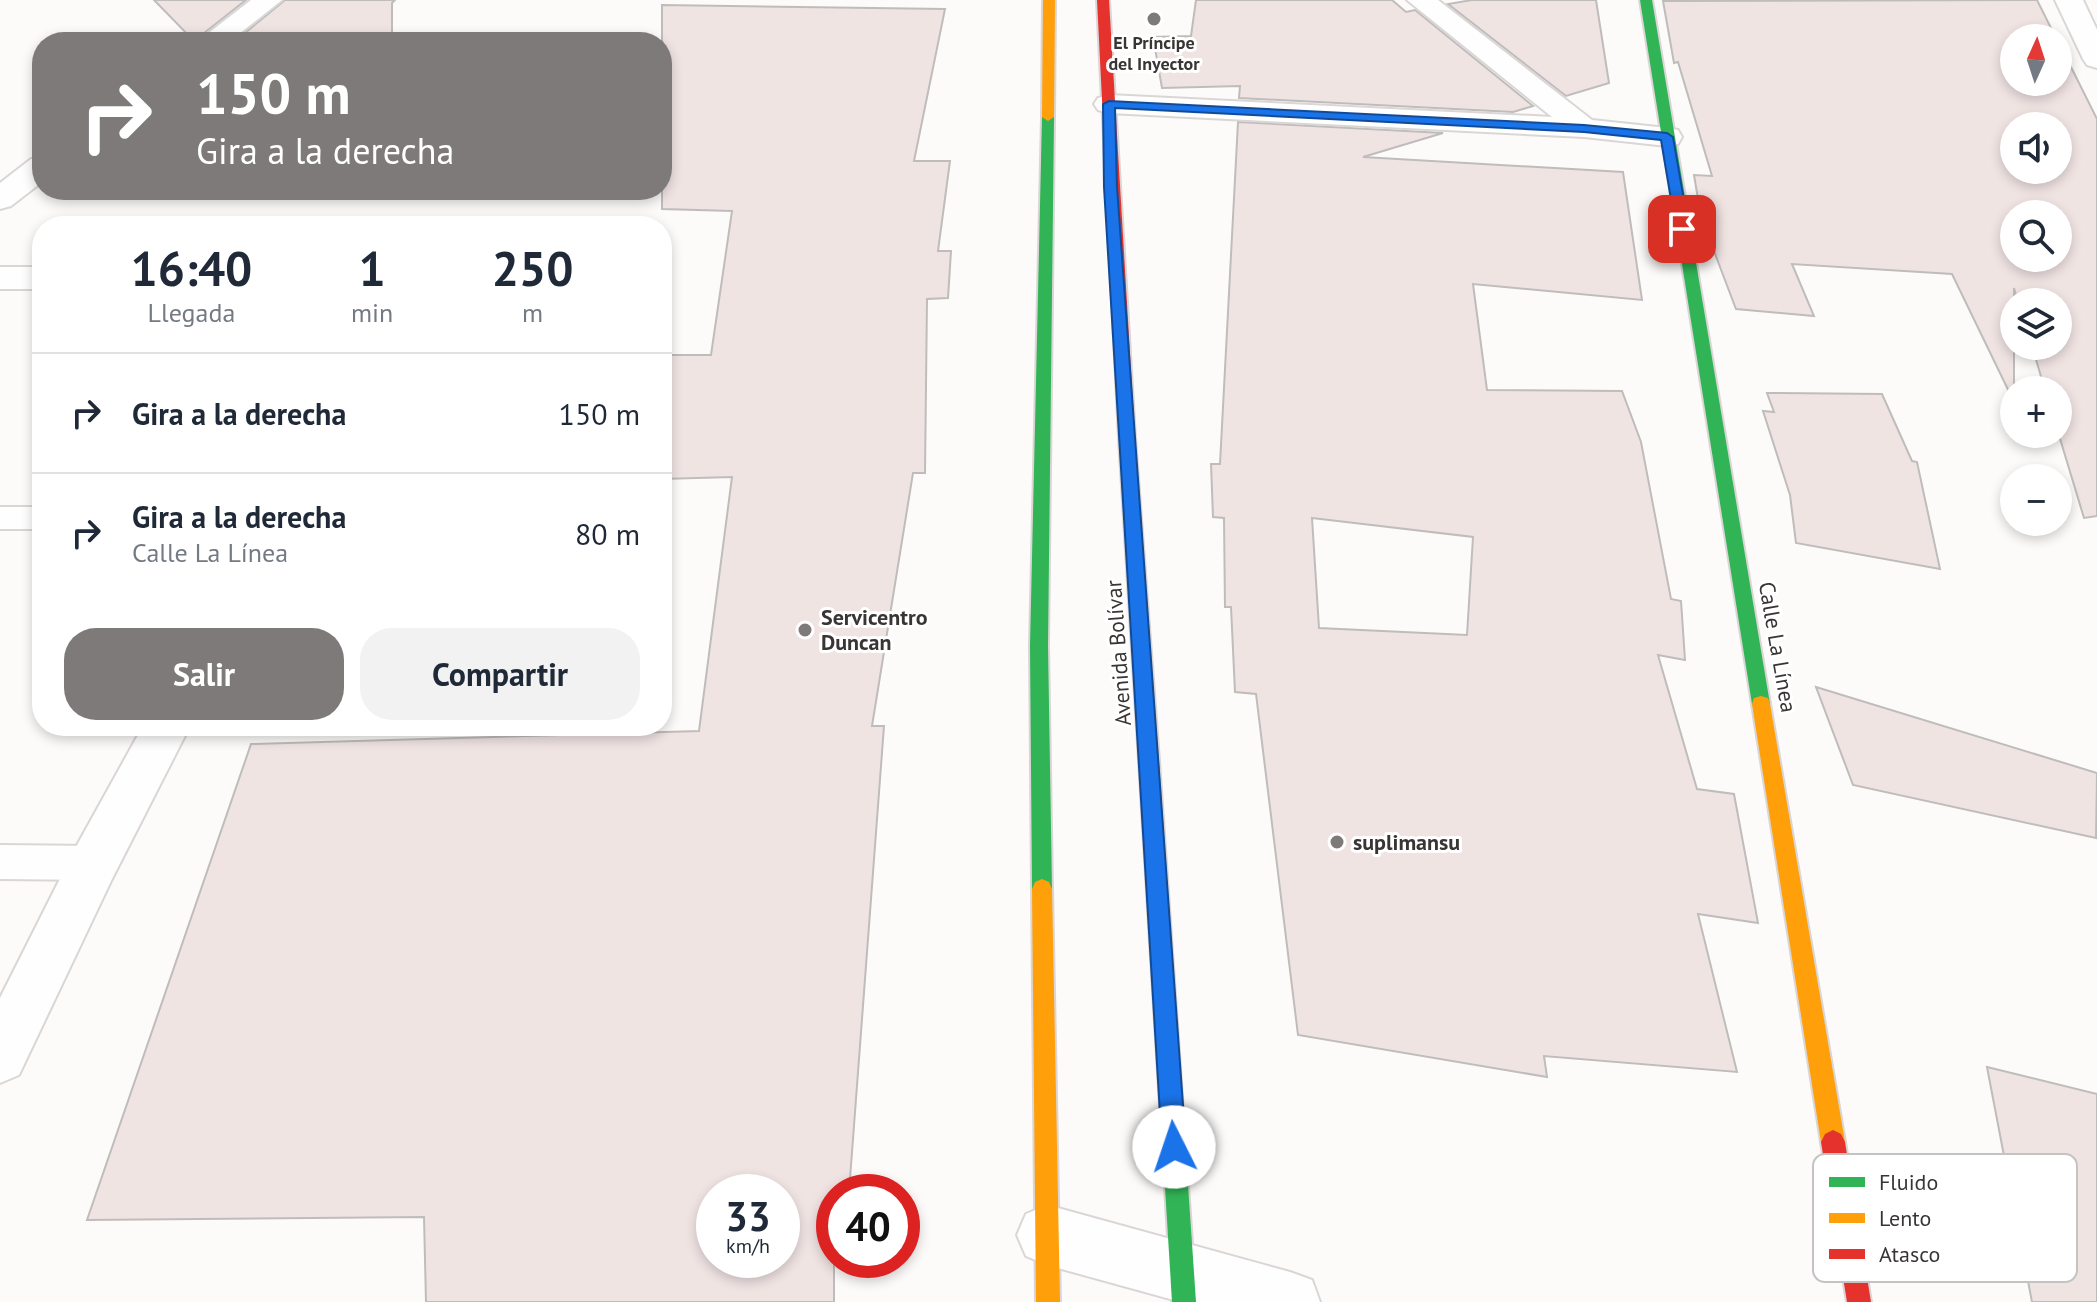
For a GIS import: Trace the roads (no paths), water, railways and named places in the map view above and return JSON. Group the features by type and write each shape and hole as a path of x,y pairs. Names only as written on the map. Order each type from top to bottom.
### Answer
{"street":[{"path":"225,32 268,0"},
{"path":"1048,1302 1039,646 1049,0"},
{"name":"Avenida Bolívar","path":"1103,0 1111,187 1183,1286"},
{"path":"1421,0 1584,128"},
{"name":"Calle La Línea","path":"1646,0 1835,1154"},
{"path":"2069,0 2097,59"},
{"path":"1109,104 1584,128 1667,137"},
{"path":"0,199 32,174"},
{"path":"0,278 32,278"},
{"path":"0,1056 94,863 162,736"},
{"path":"1047,1235 1183,1286 1290,1302"},
{"name":"Calle La Línea","path":"1856,1282 1859,1302"}],"lane":[{"path":"0,518 32,518"},
{"path":"0,862 94,863"}],"place":[{"name":"El Príncipe del Inyector","path":"1154,19"},
{"name":"Servicentro Duncan","path":"805,630"},
{"name":"suplimansu","path":"1337,842"}]}
